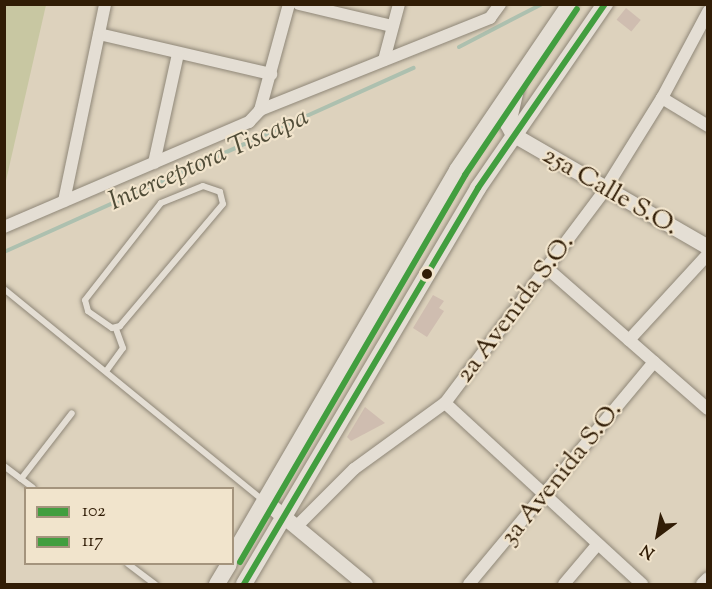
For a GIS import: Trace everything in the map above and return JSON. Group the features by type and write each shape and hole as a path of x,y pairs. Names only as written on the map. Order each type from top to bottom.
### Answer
{"main road":[{"path":"244,585 290,523 425,274 514,135 605,4"},
{"path":"234,554 469,151 569,6"},
{"path":"514,135 508,124 518,80"},
{"path":"469,151 500,131 514,135"},
{"path":"217,585 228,565"}],"street":[{"path":"64,201 105,4"},
{"path":"4,226 249,122 260,110 289,4"},
{"path":"299,4 392,26"},
{"path":"384,60 399,4"},
{"path":"260,110 384,60 498,8"},
{"name":"2a Avenida S.O.","path":"290,523 354,469 445,403 549,270 604,191 663,98 708,12"},
{"path":"99,34 271,74"},
{"path":"154,162 178,54"},
{"path":"663,98 708,126"},
{"name":"25a Calle S.O.","path":"514,135 604,191 708,247"},
{"path":"629,340 708,254"},
{"path":"549,270 703,405 708,391"},
{"name":"3a Avenida S.O.","path":"470,585 654,362"},
{"path":"445,403 544,498 642,585"},
{"path":"265,501 364,585"},
{"path":"564,585 597,544"},
{"path":"702,585 708,578"}],"lane":[{"path":"107,370 123,348 116,329 88,311 85,300 161,203 203,186 220,192 223,204 116,329"},
{"path":"4,289 107,370 265,501"},
{"path":"21,479 72,414"},
{"path":"4,466 31,487"},
{"path":"129,565 154,585"}],"green space":[{"path":"4,5 46,5 5,185"}],"building":[{"path":"626,8 641,20 631,32 617,20"},
{"path":"433,295 444,301 439,308 444,311 427,337 413,328"},
{"path":"365,407 385,423 351,441 347,437"}],"waterway":[{"name":"Interceptora Tiscapa","path":"459,47 542,4"},
{"name":"Interceptora Tiscapa","path":"4,252 414,68"}],"transit line":[{"name":"102","path":"244,584 478,188 605,4"},
{"name":"117","path":"240,562 465,175 577,9"}]}
